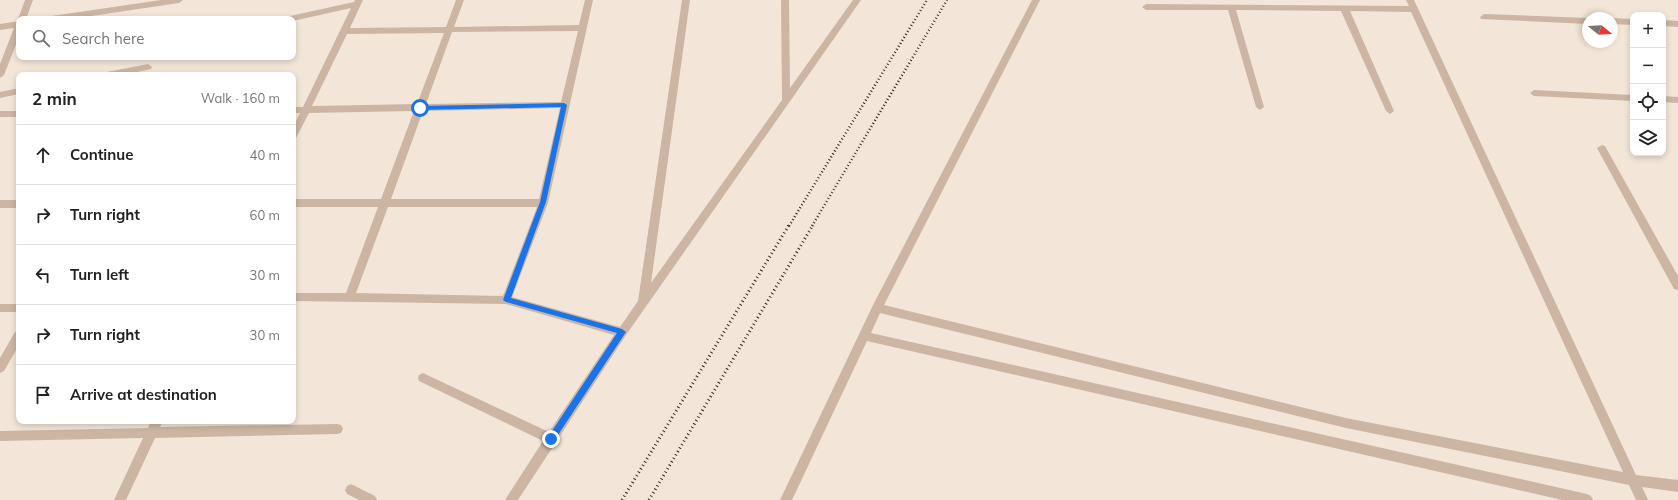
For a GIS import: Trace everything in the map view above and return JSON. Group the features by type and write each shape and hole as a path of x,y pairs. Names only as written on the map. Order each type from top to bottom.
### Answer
{"street":[{"path":"23,16 28,0"},
{"path":"72,16 179,0"},
{"path":"349,298 460,0"},
{"path":"506,300 543,202 589,0"},
{"path":"643,302 686,0"},
{"path":"785,0 786,100"},
{"path":"511,500 622,332 857,0"},
{"path":"786,500 877,308 1036,0"},
{"path":"296,18 358,2"},
{"path":"296,130 358,2"},
{"path":"1146,7 1344,8 1412,4 1642,500"},
{"path":"1231,8 1260,107"},
{"path":"1344,8 1390,111"},
{"path":"1484,17 1582,21"},
{"path":"1618,22 1630,22"},
{"path":"1666,23 1678,24"},
{"path":"0,27 16,25"},
{"path":"344,31 583,28"},
{"path":"0,75 16,33"},
{"path":"122,72 148,67"},
{"path":"0,95 16,92"},
{"path":"1534,93 1630,98"},
{"path":"1671,100 1678,109"},
{"path":"296,110 564,105"},
{"path":"0,114 16,114"},
{"path":"1602,148 1678,286"},
{"path":"296,203 543,202"},
{"path":"0,204 16,204"},
{"path":"296,297 506,300 622,332"},
{"path":"0,308 16,308"},
{"path":"877,308 1346,423 1633,480 1678,486"},
{"path":"864,336 1587,500"},
{"path":"0,368 16,341"},
{"path":"423,378 551,439"},
{"path":"120,500 156,424"},
{"path":"0,436 337,429"},
{"path":"351,490 371,500"}],"railway":[{"path":"789,226 927,0"},
{"path":"812,226 947,0"},
{"path":"622,500 789,225"},
{"path":"649,500 813,225"}],"route":[{"path":"420,108 564,105 543,202 506,300 622,332 551,439"}]}
